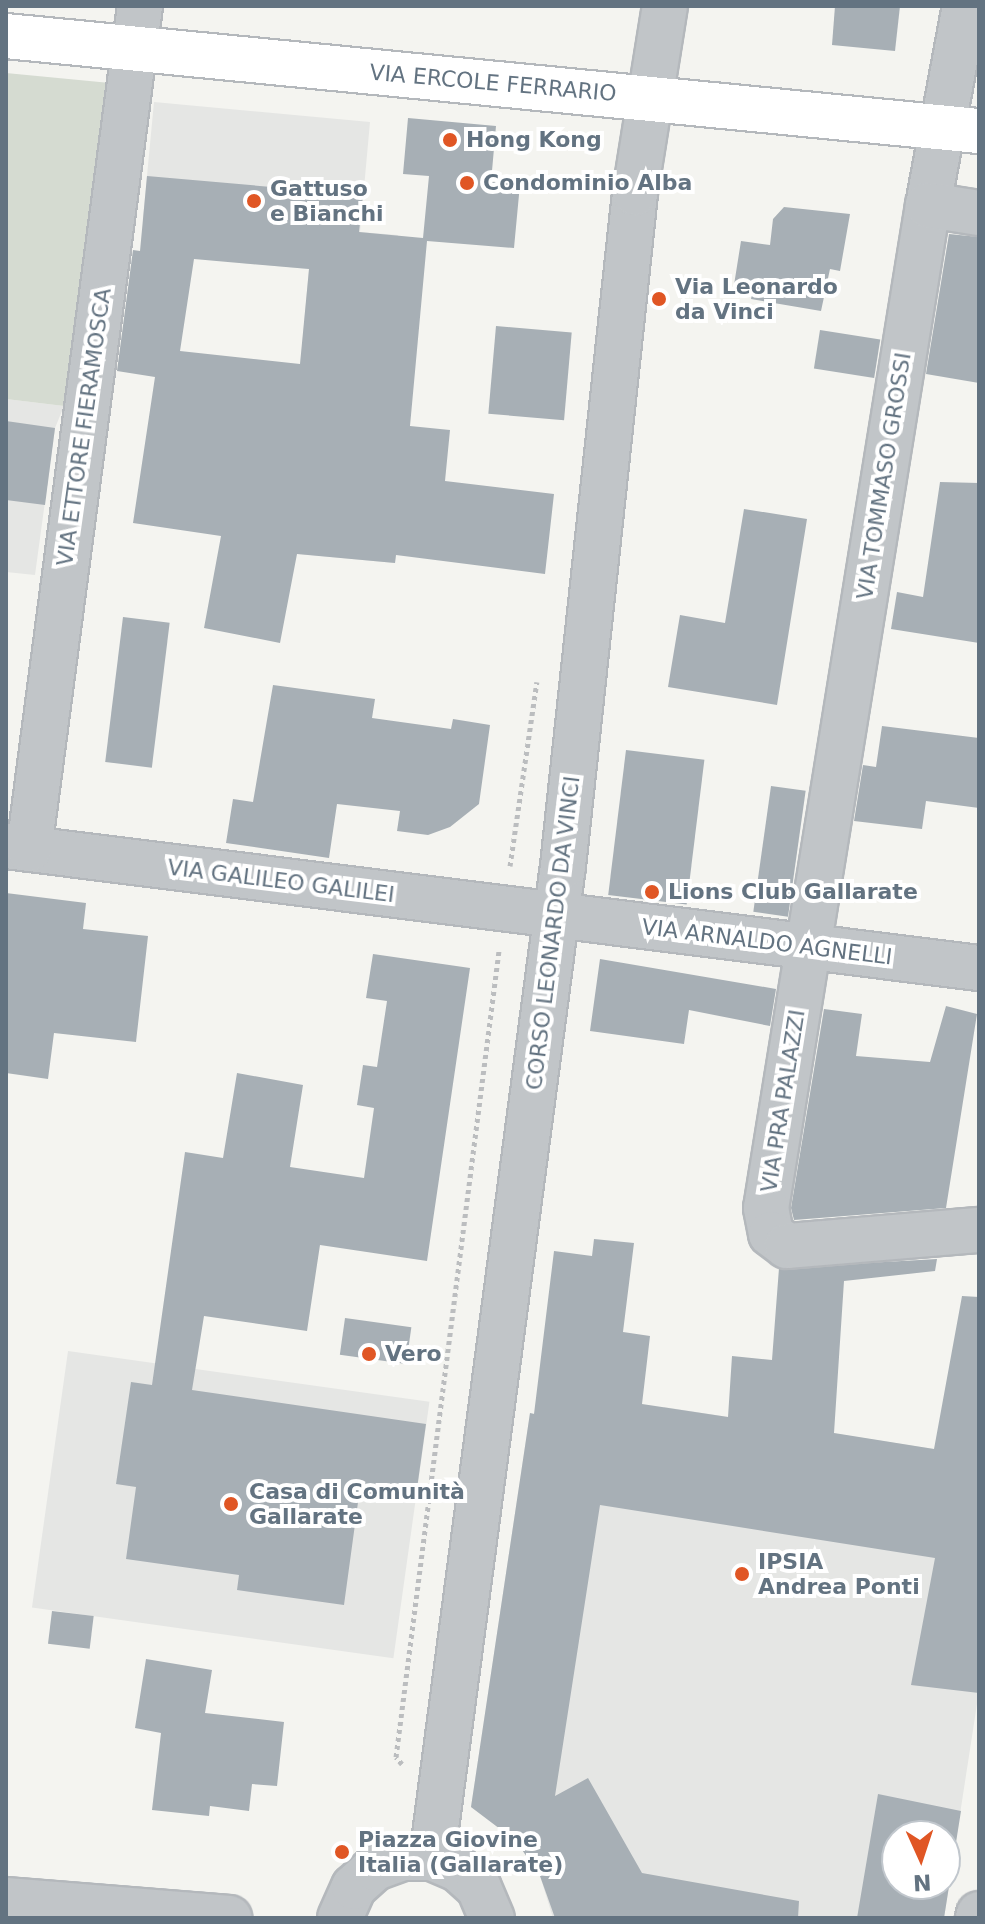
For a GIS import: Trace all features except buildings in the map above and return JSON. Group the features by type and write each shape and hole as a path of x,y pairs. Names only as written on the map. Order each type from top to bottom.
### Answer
{"main road":[{"name":"VIA ERCOLE FERRARIO","path":"6,36 960,129"}],"street":[{"name":"VIA ETTORE FIERAMOSCA","path":"17,847 140,6"},
{"name":"CORSO LEONARDO DA VINCI","path":"432,1858 556,915 650,98 665,6"},
{"name":"VIA TOMMASO GROSSI","path":"809,947 928,205 960,129 965,6"},
{"path":"928,205 979,213"},
{"name":"VIA GALILEO GALILEI","path":"17,847 556,915"},
{"name":"VIA ARNALDO AGNELLI","path":"556,915 979,968"},
{"name":"VIA PRA PALAZZI","path":"809,947 766,1208 771,1234 787,1246 979,1230"},
{"path":"340,1918 354,1887 375,1868 403,1858 432,1858 458,1869 479,1888 492,1918"},
{"path":"6,1900 229,1918"}],"path":[{"path":"437,1808 396,1757 500,954 479,906 509,876 538,676"}],"shaded area":[{"path":"6,73 110,83 64,406 6,399"},
{"path":"154,102 370,122 360,232 398,235 394,277 404,468 395,563 256,550 297,402 309,269 242,263 245,227 143,218"},
{"path":"6,399 64,406 55,428 35,575 6,572"},
{"name":"Casa di Comunità Gallarate","path":"68,1351 429,1402 393,1658 32,1607"},
{"name":"IPSIA Andrea Ponti","path":"664,1407 979,1456 979,1691 959,1820 881,1820 881,1900 947,1900 944,1918 553,1918 540,1876 516,1841 471,1807 530,1413 661,1434"}],"place":[{"name":"Hong Kong","path":"450,140"},
{"name":"Condominio Alba","path":"467,183"},
{"name":"Gattuso e Bianchi","path":"254,201"},
{"name":"Via Leonardo da Vinci","path":"659,299"},
{"name":"Lions Club Gallarate","path":"652,892"},
{"name":"Vero","path":"369,1354"},
{"name":"Casa di Comunità Gallarate","path":"231,1504"},
{"name":"IPSIA Andrea Ponti","path":"742,1574"},
{"name":"Piazza Giovine Italia (Gallarate)","path":"342,1852"}]}
